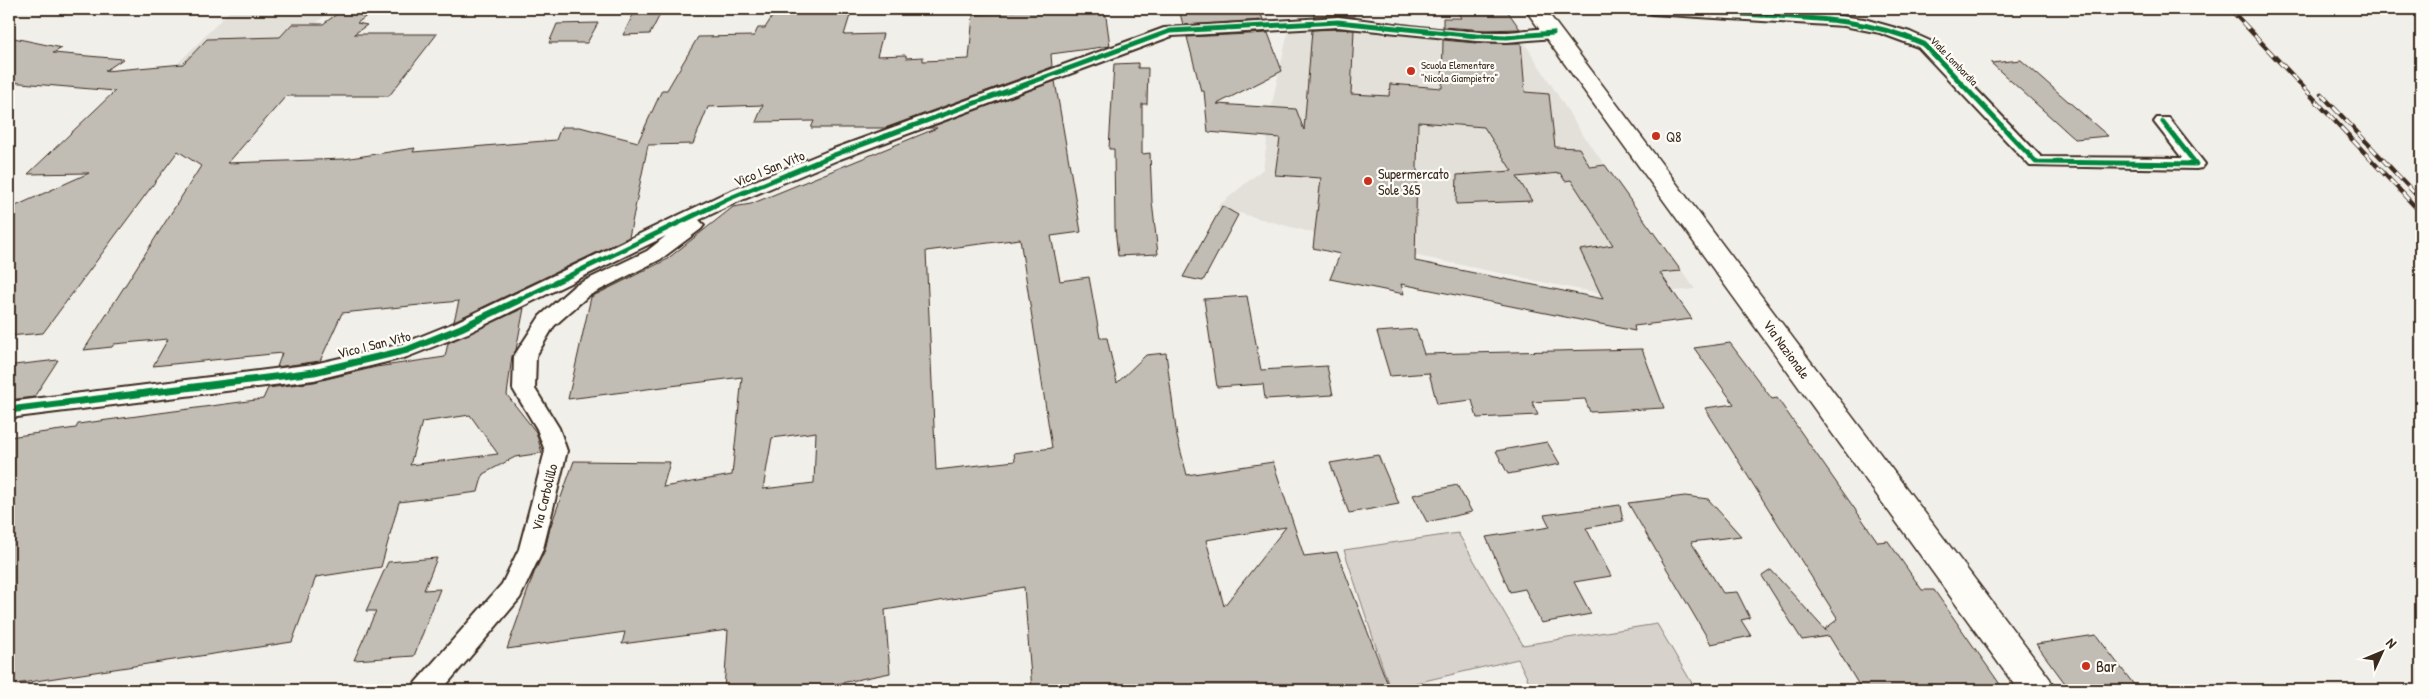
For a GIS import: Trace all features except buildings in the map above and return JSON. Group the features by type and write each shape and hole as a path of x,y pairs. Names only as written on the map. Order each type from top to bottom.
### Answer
{"main road":[{"name":"Via Nazionale","path":"1535,9 2038,690"}],"street":[{"name":"Viale Lombardia","path":"1652,9 1817,18 1881,26 1902,32 1924,44 2036,162 2196,164 2163,122"},
{"name":"Vico I San Vito","path":"9,410 314,372 407,350 461,328 728,199 834,155 1170,31 1338,22 1476,36 1507,37 1554,33"},
{"name":"Via Carbolillo","path":"426,690 511,591 532,549 556,451 548,428 524,389 525,356 546,321 581,291 654,255 728,199"}],"shaded area":[{"path":"232,9 331,9 307,33 161,85 179,62"},
{"path":"1326,27 1468,41 1524,42 1583,135 1695,289 1625,296 1576,289 1336,239 1217,207 1263,169 1273,99 1289,28"},
{"path":"1458,533 1523,645 1657,624 1696,690 1533,690 1518,659 1390,689 1344,550"}],"railway":[{"path":"2230,9 2421,213"},
{"path":"2321,94 2421,200"}],"cycle path":[{"path":"1652,9 1844,21 1864,24 1905,35 1924,44 2036,162 2196,164 2163,122"},
{"path":"9,410 314,372 407,350 461,328 728,199 834,155 1170,31 1338,22 1476,36 1507,37 1553,33"}],"place":[{"name":"Scuola Elementare \"Nicola Giampietro\"","path":"1411,71"},
{"name":"Q8","path":"1656,136"},
{"name":"Supermercato Sole 365","path":"1368,181"},
{"name":"Bar","path":"2086,666"}]}
